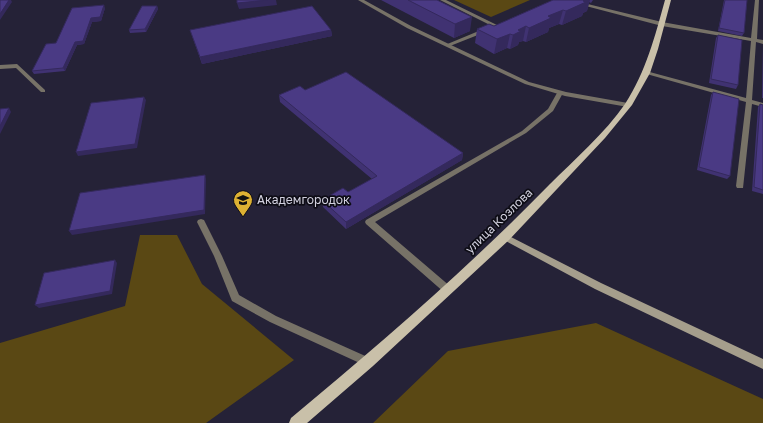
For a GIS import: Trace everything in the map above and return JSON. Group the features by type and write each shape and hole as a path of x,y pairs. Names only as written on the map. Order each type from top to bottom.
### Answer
{"main road":[{"name":"улица Козлова","path":"296,423 368,362 505,237 602,136 628,105 646,72 662,24 668,0"},
{"path":"505,237 598,286 763,364"}],"street":[{"path":"360,0 409,27 527,83 589,99 628,105"},
{"path":"442,0 496,26"},
{"path":"565,0 662,24 763,42"},
{"path":"740,186 749,101 757,0"},
{"path":"448,45 503,23"},
{"path":"0,68 17,66 43,91"},
{"path":"646,72 763,105"},
{"path":"448,290 369,222 524,132 551,110 560,92"},
{"path":"201,222 218,256 235,298 273,319 368,362"}],"shaded area":[{"path":"454,0 530,0 491,17"},
{"path":"140,235 177,235 202,284 294,360 206,423 0,423 0,343 125,306"},
{"path":"596,323 763,399 763,423 373,423 448,351"}],"building":[{"path":"0,0 9,0 0,14"},
{"path":"237,0 268,0 237,3"},
{"path":"408,0 437,0 472,17 455,24"},
{"path":"553,0 584,0 583,1 586,2 566,11 563,10 548,16 551,18 529,28 526,26 518,30 521,31 513,35 510,34 497,39 477,29 489,24 494,26"},
{"path":"725,0 747,0 744,33 719,28"},
{"path":"104,5 100,17 91,18 83,41 75,42 63,68 32,71 46,44 56,43 72,8"},
{"path":"142,6 157,6 145,29 129,30"},
{"path":"312,6 331,30 200,57 190,30"},
{"path":"718,35 742,40 738,85 711,79"},
{"path":"346,72 463,153 346,222 322,200 343,188 348,192 377,176 279,95 300,86 305,90"},
{"path":"713,92 739,99 730,176 699,167"},
{"path":"144,97 135,144 76,152 91,103"},
{"path":"760,104 763,105 763,190 754,187"},
{"path":"9,108 0,126 0,109"},
{"path":"205,175 204,210 69,231 80,193"},
{"path":"115,260 110,291 35,305 44,273"}],"place":[{"name":"Академгородок","path":"243,217"}]}
